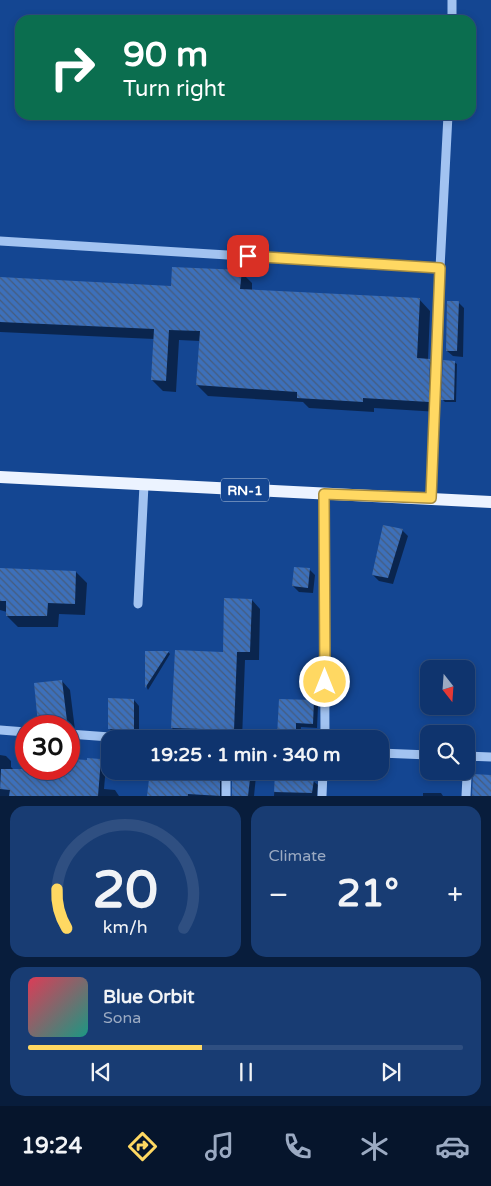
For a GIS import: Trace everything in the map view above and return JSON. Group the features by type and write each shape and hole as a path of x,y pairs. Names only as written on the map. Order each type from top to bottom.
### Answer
{"main road":[{"name":"RN-1","path":"0,477 491,502"}],"street":[{"path":"452,0 452,15"},
{"path":"431,498 448,120"},
{"path":"0,241 440,268"},
{"path":"138,604 144,485"},
{"path":"324,494 325,730"},
{"path":"0,730 15,731"},
{"path":"80,735 101,736"},
{"path":"389,753 420,755"},
{"path":"475,756 491,757"},
{"path":"226,780 226,796"},
{"path":"322,796 323,780"},
{"path":"466,780 466,796"}],"building":[{"path":"172,267 242,270 240,289 420,298 417,358 430,359 429,402 363,398 363,402 297,398 297,392 196,385 200,331 169,330 166,381 151,380 154,329 0,322 0,277 171,286"},
{"path":"447,301 459,301 457,351 446,351"},
{"path":"443,360 455,361 454,400 441,400"},
{"path":"383,525 403,529 388,578 372,575"},
{"path":"294,567 310,568 308,588 292,586"},
{"path":"0,568 76,571 75,604 48,603 47,616 6,616 6,601 0,601"},
{"path":"224,598 252,599 250,652 237,652 234,730 171,728 175,650 223,652"},
{"path":"145,651 169,651 145,688"},
{"path":"62,680 66,715 37,715 34,683"},
{"path":"108,698 134,699 134,729 108,729"},
{"path":"279,699 314,700 313,724 296,723 296,730 277,730"},
{"path":"87,758 101,759 98,796 9,796 10,790 0,789 1,769 15,769 15,780 80,780 80,760 87,760"},
{"path":"475,774 491,775 491,796 472,796"},
{"path":"149,780 220,780 220,796 188,794 188,796 147,796"},
{"path":"232,780 250,780 248,796 232,796"},
{"path":"275,780 314,780 312,793 274,792"}],"route":[{"path":"248,256 440,268 431,498 324,494 325,682"}]}
